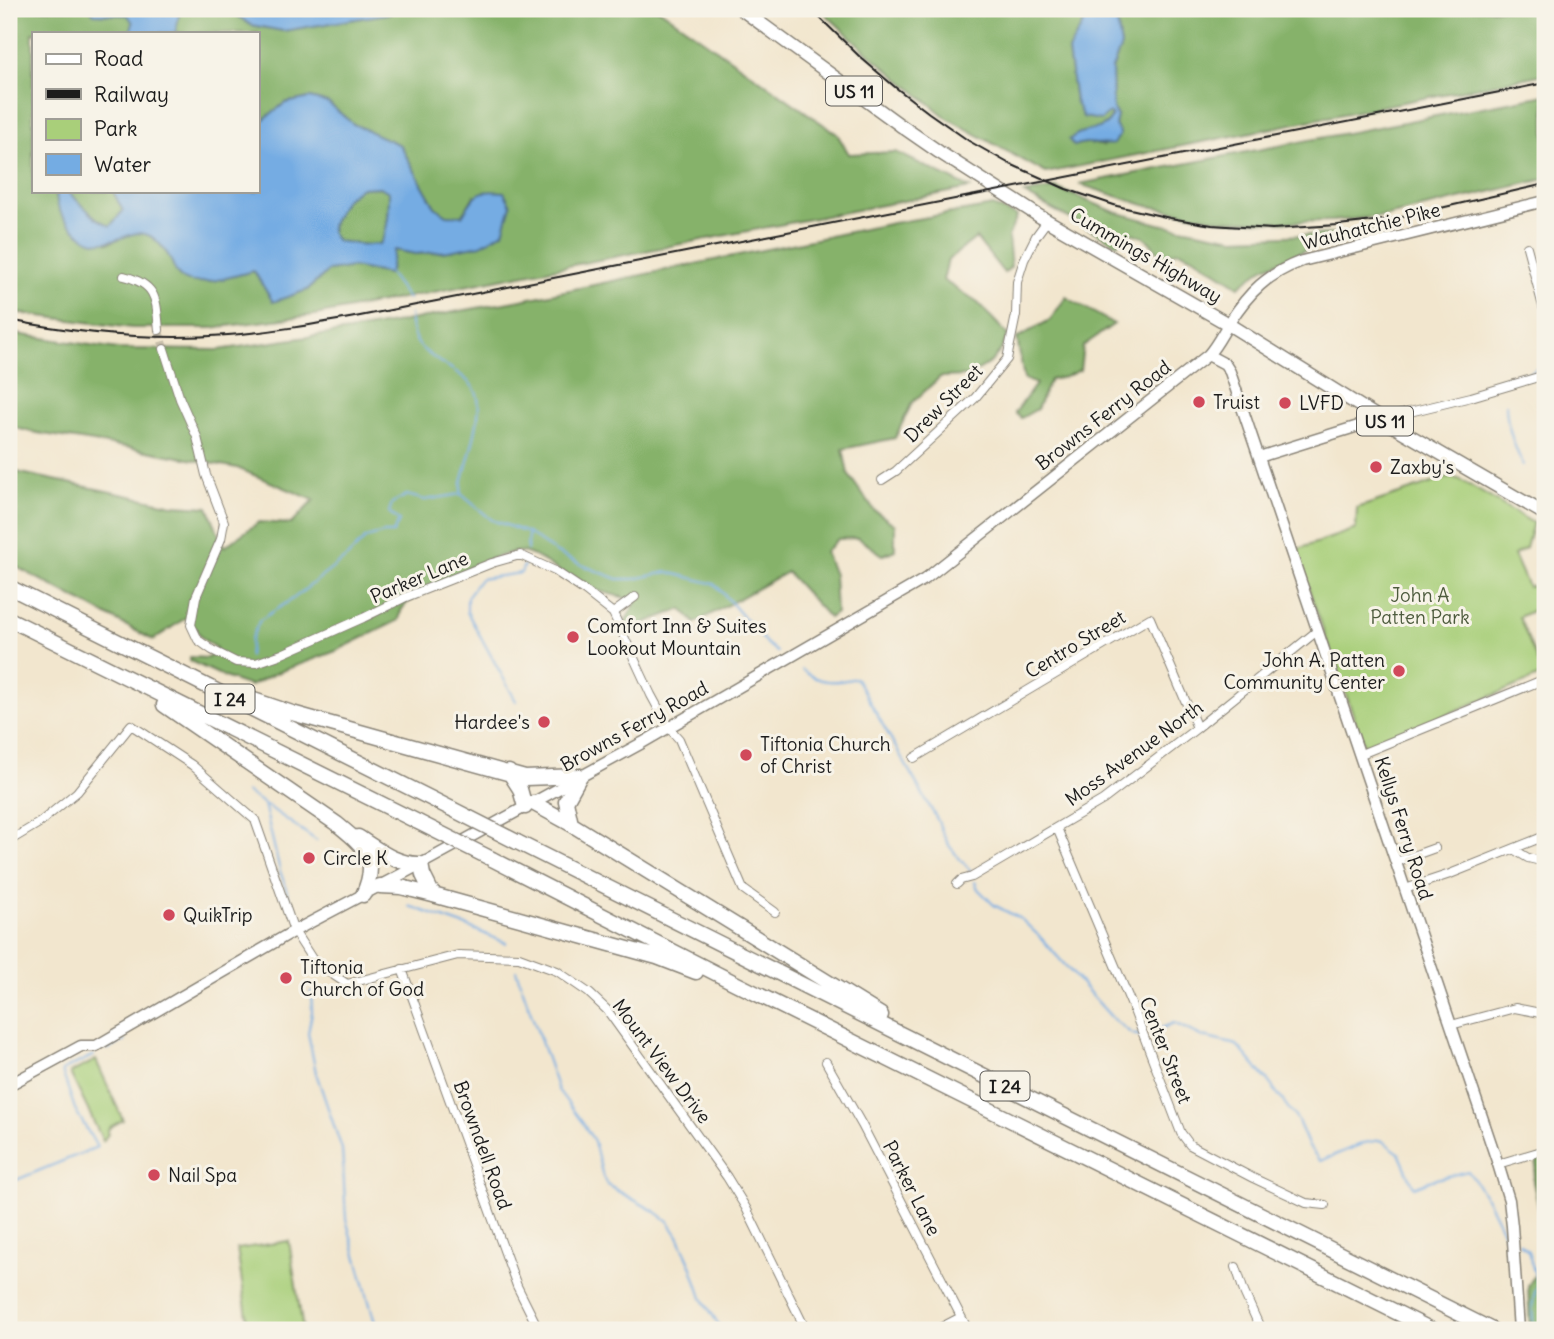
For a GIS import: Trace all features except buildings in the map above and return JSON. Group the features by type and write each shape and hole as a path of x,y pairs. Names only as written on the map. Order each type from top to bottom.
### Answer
{"highway":[{"name":"I 24","path":"9,587 1492,1330"},
{"name":"I 24","path":"9,619 1432,1330"},
{"path":"120,674 337,824 399,862 408,865 421,864 423,875 433,895"},
{"path":"208,688 525,778 580,776"},
{"path":"509,772 529,805 571,824 958,1063"},
{"path":"571,824 566,801 580,776"},
{"path":"337,824 364,849 370,860 369,881 363,895"},
{"path":"380,886 401,887 433,895 657,957 715,979 735,983"}],"main road":[{"name":"Cummings Highway","path":"741,9 900,125 1047,220 1228,324 1381,419 1545,514"}],"street":[{"name":"Wauhatchie Pike","path":"1228,324 1255,288 1293,264 1545,201"},
{"name":"Drew Street","path":"882,480 896,471 975,398 1007,359 1016,315 1017,282 1024,260 1047,220"},
{"path":"1527,247 1545,314"},
{"path":"124,276 138,280 148,287 156,302 159,330"},
{"name":"Browns Ferry Road","path":"9,1085 81,1046 96,1046 294,931 669,728 925,579 1208,355 1228,324"},
{"name":"Parker Lane","path":"164,349 180,399 197,437 206,475 224,522 221,539 196,597 191,625 198,640 236,662 256,663 282,654 406,597 492,563 520,555 555,571 613,614 651,695 669,728 679,740 743,889 775,912"},
{"name":"Kellys Ferry Road","path":"1208,355 1226,364 1230,372 1498,1164 1509,1200 1519,1330"},
{"path":"1259,457 1381,419 1545,375"},
{"path":"613,614 635,597"},
{"name":"Centro Street","path":"914,758 1150,618 1196,728"},
{"name":"Moss Avenue North","path":"957,884 1103,800 1317,631"},
{"path":"1361,754 1545,679"},
{"name":"Mount View Drive","path":"9,841 39,823 77,792 131,725 192,765 255,820 294,931 314,962 347,984 458,955 519,957 557,971 589,993 607,1010 727,1177 746,1208 806,1330"},
{"name":"Center Street","path":"1057,828 1135,1013 1181,1133 1190,1145 1253,1178 1306,1203 1325,1205"},
{"path":"1405,888 1450,874 1545,835"},
{"path":"1396,862 1435,848"},
{"path":"1513,849 1528,858 1545,862"},
{"name":"Browndell Road","path":"402,969 517,1286 539,1330"},
{"path":"1451,1025 1515,1008 1545,1014"},
{"name":"Parker Lane","path":"826,1062 862,1125 968,1330"},
{"path":"1498,1164 1545,1150"},
{"path":"1236,1267 1261,1330"},
{"path":"936,1330 961,1317"}],"green space":[{"path":"9,9 90,9 94,14 128,15 134,23 130,32 32,32 32,192 57,192 56,197 108,243 136,233 150,236 162,247 179,276 208,282 254,271 307,290 328,271 353,267 389,274 394,250 416,254 481,244 474,196 462,216 447,215 435,207 400,145 353,124 328,103 310,98 285,103 259,122 259,32 175,32 180,9 228,9 251,25 283,31 386,14 401,9 659,9 837,134 849,154 896,152 970,188 315,315 211,328 132,328 9,312"},
{"path":"820,9 1086,9 1083,24 1068,51 1075,101 1112,116 1106,124 1074,146 1089,143 1103,146 1115,125 1117,116 1113,110 1112,69 1121,46 1115,9 1545,9 1545,74 1046,173 947,118 869,54"},
{"path":"1545,95 1545,179 1387,216 1332,221 1222,220 1144,205 1079,184"},
{"path":"380,187 389,192 389,212 380,244 337,241 331,226 344,201 360,188"},
{"path":"1056,188 1115,212 1159,224 1234,238 1362,233 1394,228 1306,250 1263,268 1239,286 1179,251 1161,255 1146,238 1132,233 1117,244 1024,194"},
{"path":"68,192 114,192 123,211 110,227"},
{"path":"993,206 1017,216 1008,237 1011,267 1004,273 976,238 948,260 943,280 978,303 1008,335 991,362 968,376 940,377 912,403 895,438 843,449 848,474 874,510 895,525 895,550 883,555 858,538 838,539 825,552 834,575 836,613 829,618 787,572 695,623 682,609 644,623 632,633 626,631 626,620 636,602 579,584 530,554 512,553 478,564 422,592 402,609 399,620 336,651 276,673 250,686 190,661 190,657 208,658 216,648 203,639 187,617 153,640 9,563 9,469 173,505 208,507 224,547 259,522 291,524 314,500 237,468 9,426 9,333 118,349 218,350 349,331 521,300 893,223"},
{"path":"1066,297 1114,324 1083,346 1080,370 1050,380 1037,409 1021,418 1015,413 1036,384 1024,379 1017,338 1050,320"},
{"name":"John A Patten Park","path":"1447,478 1459,479 1533,523 1526,548 1514,555 1528,587 1533,586 1542,606 1519,617 1543,675 1365,748 1295,550 1356,529 1357,508"},
{"path":"96,1060 123,1120 110,1127 103,1141 70,1073"},
{"path":"1545,1157 1545,1256 1542,1223 1533,1181 1538,1158"},
{"path":"289,1241 303,1330 249,1330 237,1249"},
{"path":"1545,1258 1545,1330 1530,1330 1528,1286"}],"water":[{"path":"90,9 180,9 175,32 130,32 133,23 128,15 94,14"},
{"path":"228,9 401,9 386,14 283,31 251,25"},
{"path":"1086,9 1115,9 1121,46 1112,69 1113,109 1117,116 1115,125 1120,134 1114,144 1084,143 1074,146 1069,140 1080,133 1104,126 1112,116 1109,113 1101,120 1083,117 1075,101 1068,51 1083,24"},
{"path":"310,98 328,103 353,124 400,145 435,207 447,215 462,216 474,198 482,192 504,192 511,205 503,232 481,245 449,251 416,254 394,250 389,274 353,267 328,271 307,290 273,302 254,271 206,282 187,281 178,275 166,251 151,237 138,233 93,242 74,229 60,210 57,192 68,192 96,218 110,226 123,211 114,192 259,192 259,122 285,103","holes":["380,187 389,192 389,212 380,244 337,241 332,234 331,226 344,201 360,188"]}],"waterway":[{"path":"388,272 408,299"},
{"path":"410,314 413,334 419,345 469,382 478,398 476,429 461,493"},
{"path":"1512,381 1545,365"},
{"path":"1506,404 1511,435 1523,465"},
{"path":"249,656 251,639 260,620 294,598 347,557 366,538 393,533 399,521 389,512 392,503 407,495 425,500 461,494 492,520 528,533 557,553 618,579 634,579 667,572 715,584 777,652"},
{"path":"527,550 528,534"},
{"path":"516,701 467,612 467,597 480,579 521,573 524,565"},
{"path":"802,670 815,678 828,681 856,678 948,843 971,871"},
{"path":"246,792 264,804 290,900"},
{"path":"266,805 317,841"},
{"path":"975,882 978,889 994,905 1021,919 1040,937 1113,1019 1132,1034 1142,1036"},
{"path":"409,906 506,943"},
{"path":"516,970 558,1090 594,1141 607,1185 668,1221 691,1265 702,1298 722,1330"},
{"path":"311,991 312,1012 308,1033 316,1073 342,1149 346,1219 377,1330"},
{"path":"1150,1033 1174,1023 1203,1037 1237,1045 1298,1121 1309,1147 1320,1161 1364,1143 1381,1140 1399,1153 1414,1187 1468,1171 1485,1195 1507,1239"},
{"path":"108,1049 126,1040"},
{"path":"9,1183 97,1147 75,1109 62,1071 94,1055"},
{"path":"1519,1243 1528,1251 1538,1285 1532,1307 1535,1330"}],"tunnel":[{"path":"159,330 164,349"}],"railway":[{"path":"811,9 895,87 969,141 1008,163 1066,189 1117,206 1212,225 1272,229 1393,219 1545,184"},
{"path":"9,320 63,329 145,337 200,337 294,327 1545,83"}],"place":[{"name":"Truist","path":"1199,402"},
{"name":"LVFD","path":"1285,403"},
{"name":"Zaxby's","path":"1376,467"},
{"name":"Comfort Inn & Suites Lookout Mountain","path":"573,637"},
{"name":"John A. Patten Community Center","path":"1399,671"},
{"name":"Hardee's","path":"544,722"},
{"name":"Tiftonia Church of Christ","path":"746,755"},
{"name":"Circle K","path":"309,858"},
{"name":"QuikTrip","path":"169,915"},
{"name":"Tiftonia Church of God","path":"286,978"},
{"name":"Nail Spa","path":"154,1175"}]}
